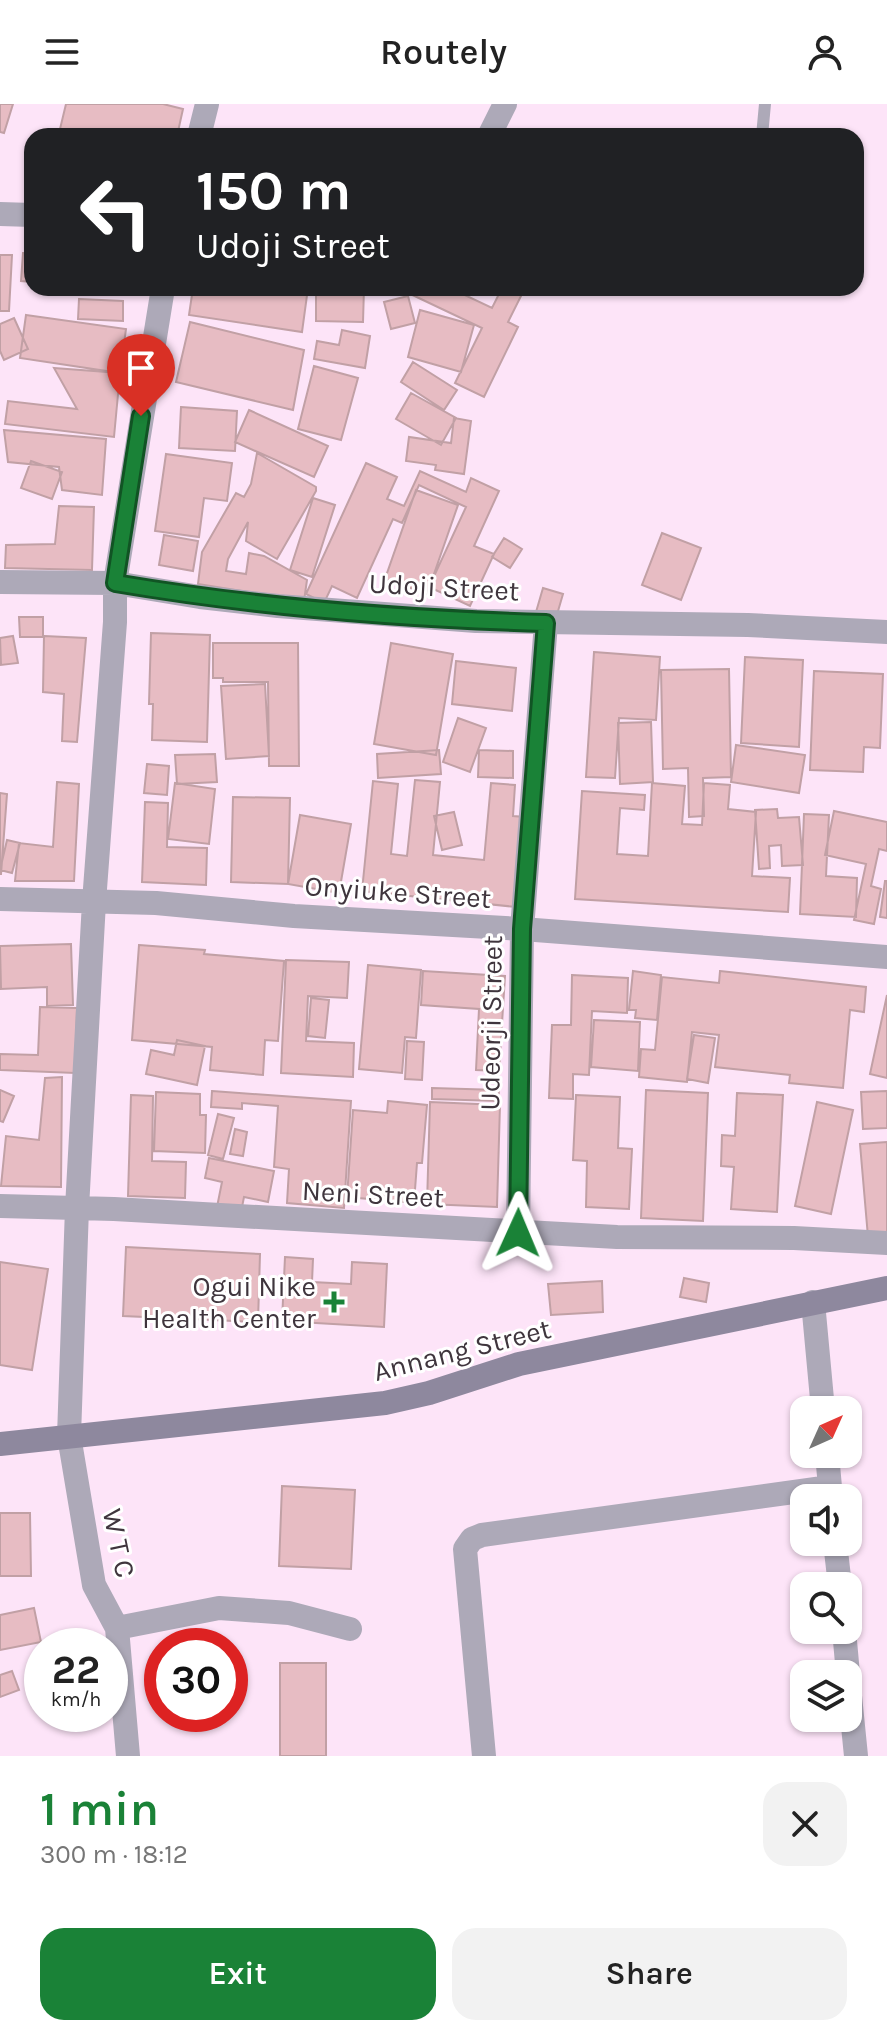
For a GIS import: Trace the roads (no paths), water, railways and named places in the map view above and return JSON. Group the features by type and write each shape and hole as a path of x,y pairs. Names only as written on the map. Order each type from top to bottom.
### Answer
{"main road":[{"name":"Annang Street","path":"0,1444 394,1401 519,1364 887,1288"}],"street":[{"path":"201,128 207,104"},
{"path":"493,128 505,104"},
{"name":"W T C","path":"117,1628 94,1585 69,1436 77,1208 115,583 162,296"},
{"name":"Udoji Street","path":"0,582 115,583 278,606 476,621 719,625 887,632"},
{"name":"Udeorji Street","path":"518,1233 522,929 546,623"},
{"name":"Onyiuke Street","path":"0,899 156,903 294,916 522,929 887,957"},
{"name":"Neni Street","path":"0,1206 518,1233 887,1243"},
{"path":"813,1302 822,1396"},
{"path":"484,1756 465,1549 472,1539 482,1535 790,1497"},
{"path":"117,1628 219,1608 289,1613 350,1629"},
{"name":"W T C","path":"126,1732 128,1756"},
{"path":"854,1732 856,1756"}],"lane":[{"path":"763,128 765,104"}],"place":[{"name":"Ogui Nike Health Center","path":"334,1302"}]}
